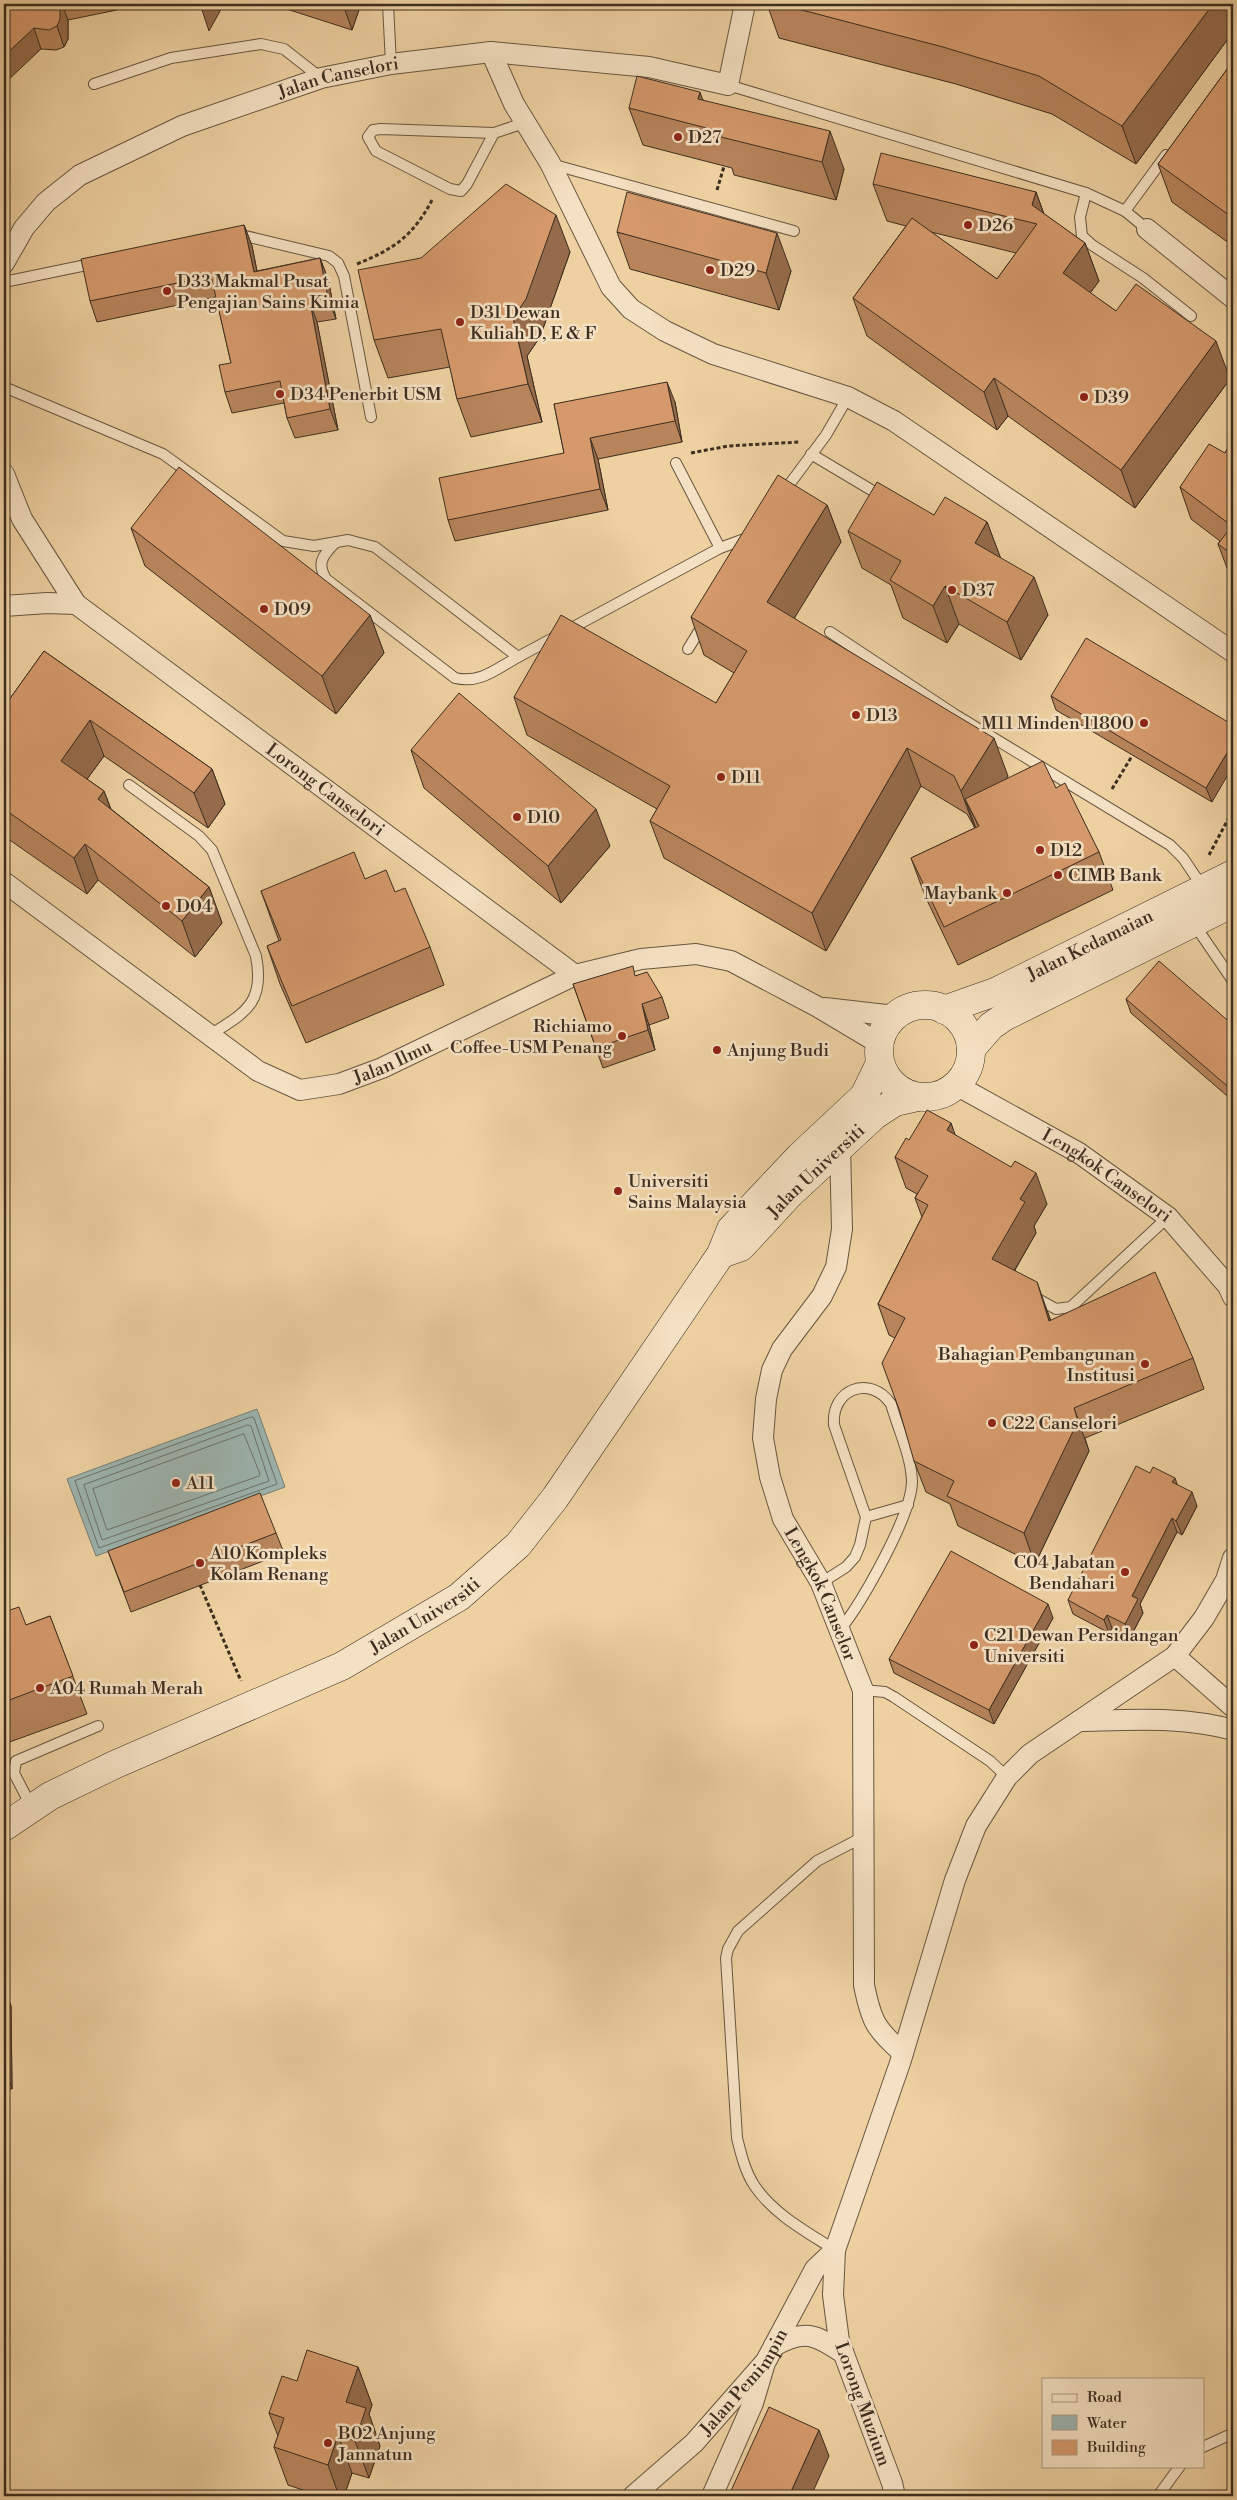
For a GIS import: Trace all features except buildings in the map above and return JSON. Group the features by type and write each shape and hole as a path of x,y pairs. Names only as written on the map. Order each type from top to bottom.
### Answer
{"street":[{"path":"728,85 745,4"},
{"name":"Jalan Canselori","path":"4,263 24,228 46,202 80,175 182,126 321,78 391,64 491,52 649,67 728,85"},
{"path":"491,52 524,123 550,163 611,287 631,309 664,332 713,354 848,397 894,421 1233,652"},
{"path":"1147,229 1233,298"},
{"name":"Lorong Canselori","path":"4,474 22,519 76,604 574,975"},
{"path":"4,606 47,603 76,604"},
{"name":"Jalan Kedamaian","path":"944,1010 995,992 1233,874"},
{"name":"Jalan Ilmu","path":"4,882 258,1071 300,1090 339,1084 382,1068 574,975 641,959 696,954 731,961 818,1008 880,1054"},
{"name":"Jalan Kedamaian","path":"971,1049 991,1026 1004,1017 1233,903"},
{"path":"918,1006 944,1010 958,1019 967,1032 971,1049 970,1062 964,1075 956,1085 944,1093 931,1097 917,1097 901,1091 888,1079 880,1054 885,1029 895,1016 918,1006"},
{"name":"Jalan Ilmu","path":"818,1008 895,1016"},
{"name":"Jalan Universiti","path":"4,1827 32,1807 114,1766 342,1666 459,1597 518,1546 555,1498 720,1254 731,1229 800,1156 864,1096 880,1054"},
{"name":"Lengkok Canselori","path":"956,1085 1079,1153 1168,1217 1228,1286 1233,1297"},
{"name":"Jalan Universiti","path":"720,1254 741,1247 789,1195 840,1146 889,1106 895,1102 917,1097"},
{"name":"Lengkok Canselor","path":"840,1146 842,1229 836,1267 822,1296 782,1350 772,1370 766,1399 764,1438 770,1477 783,1519 821,1583 863,1690 865,1706 863,1837 864,1985 869,2010 878,2029 903,2053"},
{"path":"834,2250 903,2053 959,1871 976,1826 1007,1777 1030,1754 1175,1656 1204,1618 1226,1580 1233,1558"},
{"path":"1175,1656 1233,1707"},
{"path":"1079,1721 1180,1721 1215,1725 1233,1730"},
{"name":"Lorong Muzium","path":"834,2250 833,2295 843,2352 892,2483 895,2496"},
{"name":"Jalan Pemimpin","path":"633,2496 694,2443 769,2354 815,2269 834,2250"},
{"path":"712,2496 753,2403 769,2354 792,2336 809,2336 825,2340 843,2352"}],"lane":[{"path":"388,4 391,64"},
{"path":"94,84 171,58 261,44 284,49 321,78"},
{"path":"728,85 1086,193 1124,211 1147,229"},
{"path":"494,133 468,184 461,190 450,189 376,150 368,137 372,130 381,129 494,133 524,123"},
{"path":"1124,211 1170,150"},
{"path":"550,163 794,231"},
{"path":"1086,193 1080,217 1082,236 1092,245 1143,278 1191,316"},
{"path":"223,234 232,233 329,256 338,263 344,276 371,417"},
{"path":"4,282 108,260"},
{"path":"4,387 163,454 283,541 314,546 334,544 348,540 375,547 518,657"},
{"path":"776,503 822,440 848,397"},
{"path":"811,454 894,504"},
{"path":"676,463 720,548"},
{"path":"334,544 324,553 320,562 321,571 326,579 455,678 469,681 479,678 720,548 758,530 746,551"},
{"path":"688,649 707,616"},
{"path":"830,632 954,714 1170,845 1183,858 1204,889"},
{"path":"129,785 199,836 212,850 256,956 259,971 258,990 252,1004 244,1014 210,1036"},
{"path":"1193,923 1233,981"},
{"path":"1038,1299 1056,1309 1071,1307 1168,1217"},
{"path":"821,1583 846,1567 854,1557 860,1545 866,1517 834,1425 834,1410 837,1404 852,1390 861,1388 879,1391 891,1404 911,1470 911,1495 908,1505 856,1610 840,1630"},
{"path":"866,1517 908,1505"},
{"path":"863,1690 885,1692 894,1697 990,1761 1007,1777"},
{"path":"32,1807 14,1773 16,1761 98,1726"},
{"path":"834,2250 768,2203 754,2185 744,2164 737,2138 726,1958 732,1940 751,1919 817,1860 863,1837"},
{"path":"1204,2447 1233,2435"},
{"path":"1158,2496 1179,2468"}],"path":[{"path":"718,189 728,154"},
{"path":"374,257 414,231 425,213"},
{"path":"710,448 822,440"},
{"path":"1108,796 1132,756"},
{"path":"1210,852 1233,810"},
{"path":"200,1585 252,1706"}],"water":[{"name":"A11","path":"257,1409 285,1487 96,1556 67,1479"}],"place":[{"name":"D27","path":"678,137"},
{"name":"D26","path":"968,225"},
{"name":"D29","path":"710,270"},
{"name":"D33 Makmal Pusat Pengajian Sains Kimia","path":"167,291"},
{"name":"D31 Dewan Kuliah D, E & F","path":"460,322"},
{"name":"D34 Penerbit USM","path":"280,394"},
{"name":"D39","path":"1084,397"},
{"name":"D37","path":"952,590"},
{"name":"D09","path":"264,609"},
{"name":"D13","path":"856,715"},
{"name":"M11 Minden 11800","path":"1144,723"},
{"name":"D11","path":"721,777"},
{"name":"D10","path":"517,817"},
{"name":"D12","path":"1040,850"},
{"name":"CIMB Bank","path":"1058,875"},
{"name":"Maybank","path":"1007,893"},
{"name":"D04","path":"166,906"},
{"name":"Richiamo Coffee-USM Penang","path":"622,1036"},
{"name":"Anjung Budi","path":"717,1050"},
{"name":"Universiti Sains Malaysia","path":"618,1191"},
{"name":"Bahagian Pembangunan Institusi","path":"1145,1364"},
{"name":"C22 Canselori","path":"992,1423"},
{"name":"A11","path":"176,1483"},
{"name":"A10 Kompleks Kolam Renang","path":"200,1563"},
{"name":"C04 Jabatan Bendahari","path":"1125,1572"},
{"name":"C21 Dewan Persidangan Universiti","path":"974,1645"},
{"name":"A04 Rumah Merah","path":"40,1688"},
{"name":"B02 Anjung Jannatun","path":"328,2443"}]}
